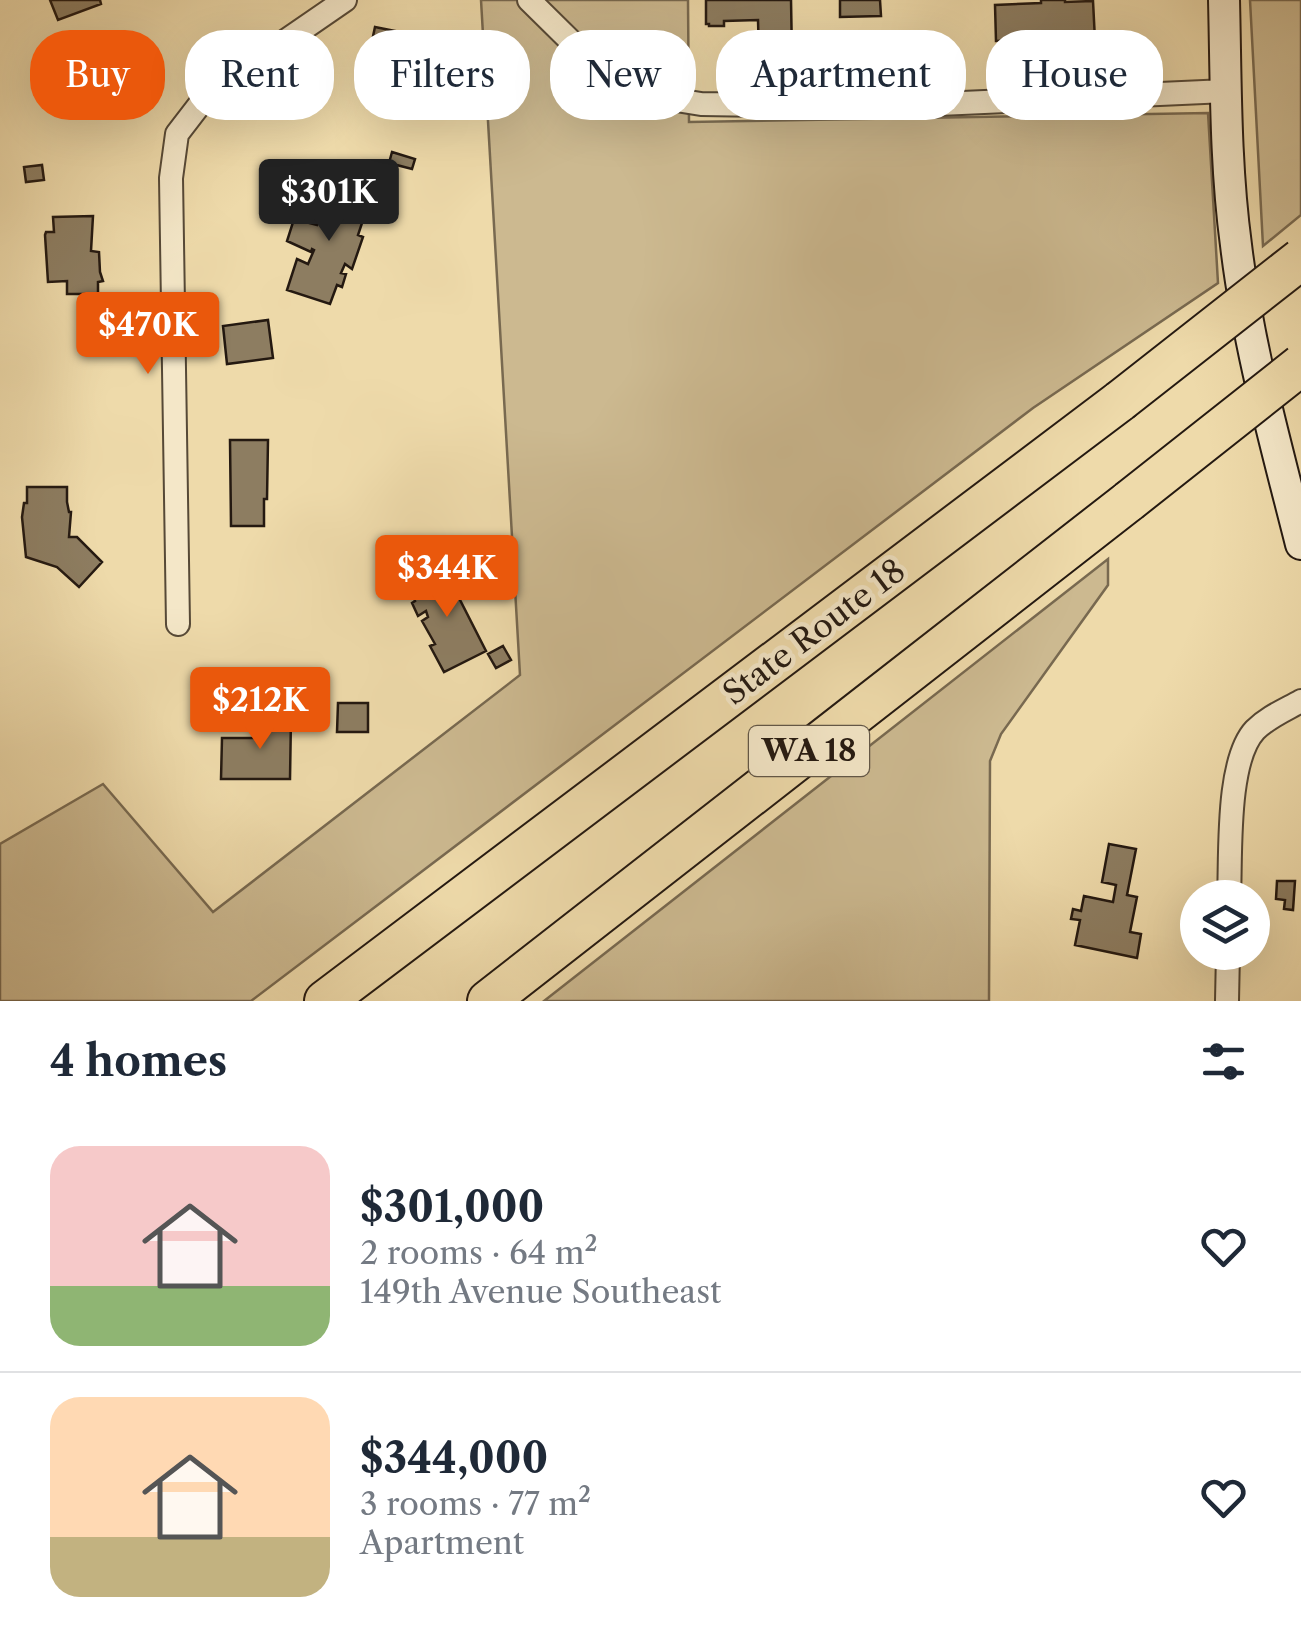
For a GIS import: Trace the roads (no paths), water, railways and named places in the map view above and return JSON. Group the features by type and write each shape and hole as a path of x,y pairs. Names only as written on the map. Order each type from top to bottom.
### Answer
{"highway":[{"name":"State Route 18","path":"325,1001 1301,260"},
{"name":"WA 18","path":"488,1001 1301,365"}],"street":[{"path":"178,624 171,178 176,134 207,95 345,0"},
{"path":"530,0 599,69 639,94 701,104 872,107 1226,91"},
{"path":"1224,0 1236,245 1250,330 1301,544"},
{"path":"1230,880 1239,757 1254,731 1301,702"},
{"path":"1228,970 1228,1001"}]}
